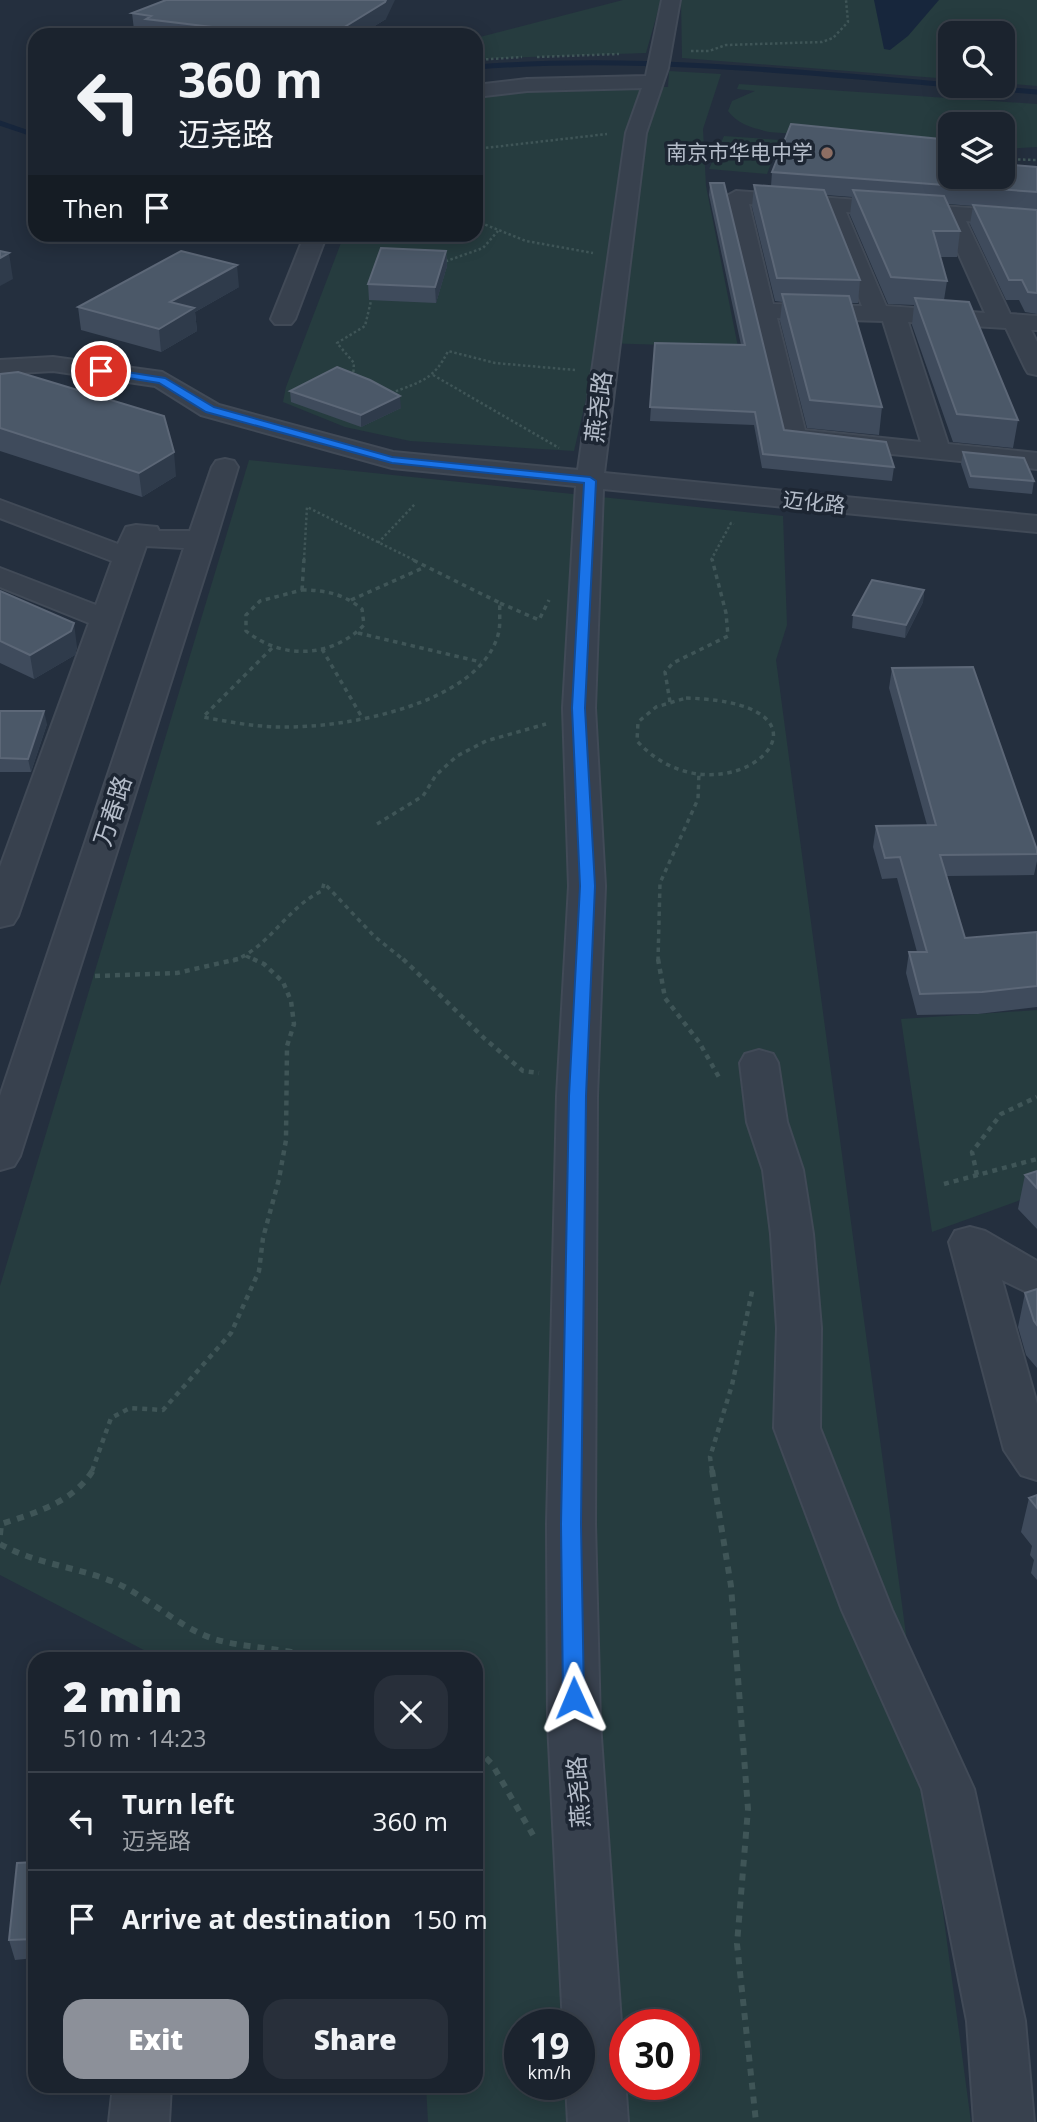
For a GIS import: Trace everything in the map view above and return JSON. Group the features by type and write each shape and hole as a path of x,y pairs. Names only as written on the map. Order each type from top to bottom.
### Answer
{"street":[{"name":"燕尧路","path":"598,2122 574,1723 571,1524 579,1077 587,886 579,723 591,470 636,134 658,67 671,0"},
{"path":"483,90 658,67"},
{"path":"1034,226 951,213 736,197 794,437 1037,461"},
{"path":"832,204 885,313 937,452"},
{"path":"951,213 1017,321 1037,368"},
{"path":"283,319 313,242"},
{"path":"763,311 885,313 1017,321"},
{"name":"迈化路","path":"0,367 53,364 162,380 210,410 392,460 591,470 772,498 1037,524"},
{"name":"万春路","path":"2,1143 225,467"},
{"path":"0,508 137,545 151,539 204,534"},
{"path":"0,916 107,620 137,545"},
{"path":"0,577 107,620"},
{"path":"741,1075 767,1122 783,1170 792,1234 799,1328 797,1428 820,1494 862,1597 948,1789 970,1884 996,2021 1004,2122"},
{"path":"1037,1281 970,1242 1027,1450 1037,1462"},
{"path":"139,2122 141,2093"}],"path":[{"path":"658,67 726,45 822,42 833,38 848,22 846,0"},
{"path":"483,148 559,137 636,134"},
{"path":"1015,159 1037,160"},
{"path":"483,224 526,241 619,256"},
{"path":"435,265 487,246 495,241 498,230"},
{"path":"356,383 346,382 353,377 354,363 337,343 365,327 371,301"},
{"path":"387,394 433,375 439,369 447,351 495,363 604,372"},
{"path":"433,375 549,440 568,457 591,470"},
{"path":"670,702 665,672 673,663 728,636 726,613 711,561 730,523 768,527 772,498"},
{"path":"378,542 415,504"},
{"path":"272,648 203,718 292,727 363,719 434,696 454,685 481,663 500,631 500,603 307,507 303,590"},
{"path":"351,600 426,566"},
{"path":"303,590 332,592 351,600 362,609 365,617 358,633 337,645 290,651 272,648 246,631 246,615 260,601 303,590"},
{"path":"358,633 481,663"},
{"path":"322,649 363,719"},
{"path":"704,698 737,703 752,709 772,727 775,737 772,748 753,765 718,773 699,773 666,766 653,759 637,741 638,722 645,714 670,702 704,698"},
{"path":"377,824 404,811 424,796 436,775 457,756 486,741 523,728 550,723 579,723"},
{"path":"699,773 698,799 660,883 658,962 666,998 712,1063 741,1075"},
{"path":"59,975 109,977 184,971 212,967 246,956 293,906 322,891 324,883 374,936 398,952 485,1040 523,1071 579,1077"},
{"path":"0,1535 1,1524 54,1504 83,1484 96,1464 101,1440 111,1418 130,1408 163,1410 231,1333 246,1303 259,1271 263,1238 286,1140 287,1046 294,1024 292,1001 283,982 264,964 246,956"},
{"path":"977,1175 972,1152 1001,1114 1037,1097"},
{"path":"944,1184 1037,1159"},
{"path":"753,1273 754,1285 732,1385 710,1457 731,1586 748,1809 737,1944 756,2122"},
{"path":"0,1544 25,1558 108,1579 211,1638 245,1646 299,1652"}],"green space":[{"path":"623,0 661,0 646,53 483,59 483,36"},
{"path":"681,0 1037,0 1037,86 1015,84 1015,21 938,21 938,78 682,58"},
{"path":"669,71 721,74 703,129 706,186 738,347 599,343 574,451 410,441 345,427 283,402 286,387 341,242 483,242 483,96 547,87 668,87"},
{"path":"739,84 1037,104 1037,147 1015,148 1015,112 938,112 938,145 769,132 741,123 728,111 732,101 755,91 737,89"},
{"path":"724,136 780,140 767,174 709,169"},
{"path":"249,460 783,516 787,625 776,660 971,2122 428,2122 426,2093 483,2093 483,1652 148,1652 0,1575 0,1286"},
{"path":"1037,1010 1037,1194 932,1232 901,1019"}],"water":[{"path":"874,0 939,0 908,36 890,50 884,49"}],"building":[{"path":"166,0 386,0 343,28 220,28 146,19 151,16 132,13"},
{"path":"791,124 938,139 938,185 772,172"},
{"path":"1015,165 1037,167 1037,192 997,189 1015,189"},
{"path":"710,183 724,183 784,430 886,442 894,467 763,454 755,412 650,407 655,343 745,345"},
{"path":"754,185 824,190 860,280 777,278"},
{"path":"853,190 944,196 960,231 933,231 947,281 891,277"},
{"path":"973,205 1037,210 1037,293 1028,292 1022,280 1009,280"},
{"path":"381,248 446,251 435,287 368,284"},
{"path":"0,251 9,253 0,258"},
{"path":"181,251 237,265 170,302 194,308 159,329 78,307"},
{"path":"782,294 849,296 882,407 810,400"},
{"path":"915,298 969,302 1018,420 957,414"},
{"path":"337,367 400,396 361,415 290,391"},
{"path":"18,372 164,416 174,452 139,473 0,428 0,374"},
{"path":"963,452 1024,458 1034,481 971,476"},
{"path":"872,580 924,590 906,625 853,615"},
{"path":"0,591 74,623 71,631 30,655 0,641"},
{"path":"973,667 1037,854 940,855 965,938 1037,932 1037,986 982,992 920,994 909,952 927,952 900,857 885,858 876,826 936,825 892,668"},
{"path":"0,711 44,711 28,759 0,758"},
{"path":"1037,1171 1037,1188 1025,1175"},
{"path":"1037,1289 1037,1325 1025,1293"},
{"path":"1037,1495 1037,1508 1029,1498"},
{"path":"28,1862 28,1939 9,1940 17,1863"}],"waterway":[{"path":"483,67 595,63 713,66 938,84"},
{"path":"1015,90 1037,92"},
{"path":"0,123 28,133"}],"place":[{"name":"南京市华电中学","path":"827,153"}],"route":[{"path":"101,371 162,380 210,410 392,460 590,481 579,708 587,886 578,1096 571,1524 574,1698"}]}
